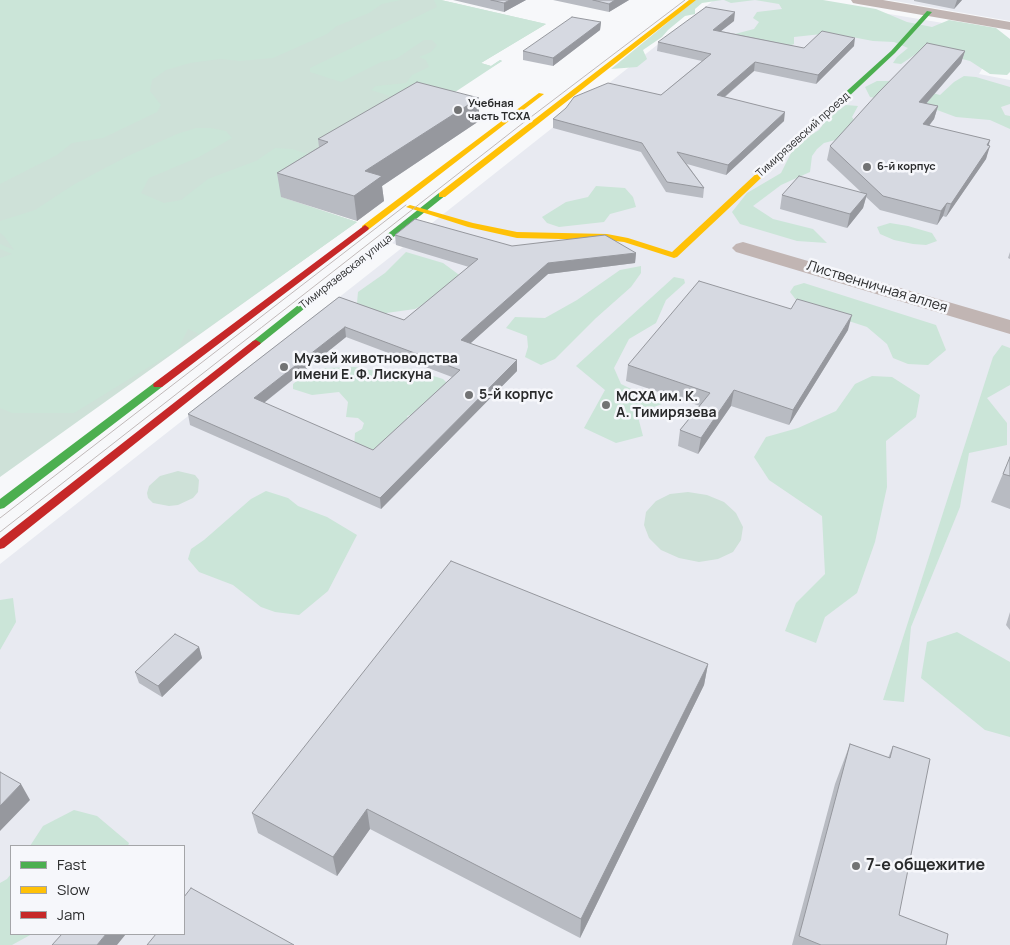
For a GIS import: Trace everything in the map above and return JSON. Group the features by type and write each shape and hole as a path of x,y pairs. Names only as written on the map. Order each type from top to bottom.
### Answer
{"main road":[{"name":"Тимирязевская улица","path":"0,545 693,0"},
{"name":"Тимирязевский проезд","path":"423,211 471,225 517,235 607,237 625,240 674,255 893,52 929,12"},
{"name":"Тимирязевская улица","path":"0,505 554,85"},
{"path":"396,203 423,211"}],"street":[{"path":"858,0 1010,26"},
{"name":"Лиственничная аллея","path":"743,248 1010,328"}],"shaded area":[{"name":"МСХА им. К. А. Тимирязева","path":"714,0 805,0 1003,33 979,74 1010,80 1010,945 0,945 0,564 403,247 389,242 422,231","holes":["657,51 802,57 755,70"]},
{"path":"887,0 1010,0 1010,21 895,1"}],"green space":[{"path":"0,0 441,0 546,24 481,63 491,66 500,60 502,61 282,197 357,222 0,477"},
{"path":"0,0 401,0 382,4 369,13 337,26 327,34 273,58 240,61 221,59 190,63 166,70 152,80 150,91 161,105 157,112 103,138 72,143 57,155 0,184"},
{"path":"434,0 546,24 481,63 491,66 500,60 502,61 431,108 407,98 390,96 371,90 376,86 406,83 412,75 429,67 426,60 419,57 431,52 437,45 432,40 424,40 396,59 381,62 341,82 310,72 310,68 437,7"},
{"path":"695,0 722,0 702,3 695,9 695,14 685,16 662,37 643,50 647,59 637,67 611,69"},
{"path":"724,0 755,0 731,3"},
{"path":"755,0 823,0 876,9 907,22 932,27 949,20 996,28 1010,39 1010,72 1007,75 990,74 970,61 931,51 916,54 901,64 893,63 908,48 894,42 873,41 831,33 794,37 794,44 789,46 731,35 754,29 759,22 753,18 757,12 782,9 779,4"},
{"path":"964,76 976,77 1010,87 1010,104 1001,107 1005,115 1010,116 1010,129 990,120 956,117 929,107 870,97 865,87 877,81 888,81 940,95 954,82"},
{"path":"846,105 858,106 852,117 856,123 843,138 824,143 812,156 810,172 781,185 753,206 773,219 813,229 827,243 797,241 740,224 732,212 747,193 781,173 791,153 803,140 819,130 827,119"},
{"path":"196,128 226,131 232,138 199,157 149,178 141,193 164,203 181,200 208,179 256,161 275,148 292,149 317,157 282,198 357,222 199,334 188,329 178,349 74,413 12,413 0,408 0,258 12,254 0,249 0,244 14,250 0,233 0,221 35,210 73,185 128,156 177,134"},
{"path":"596,186 625,188 633,197 636,207 610,214 604,222 559,227 547,223 542,217 566,202 588,197"},
{"path":"890,223 932,233 937,241 926,245 913,244 894,240 880,234 877,227"},
{"path":"406,252 443,263 462,277 442,294 415,309 379,314 357,303 358,292 385,273"},
{"path":"641,266 641,273 631,287 596,318 555,359 541,365 525,357 528,347 527,336 506,328 515,317 545,318 577,300 620,270"},
{"path":"674,277 684,279 685,283 666,300 656,323 629,339 614,368 621,384 662,404 637,413 643,436 616,443 584,428 605,390 576,366"},
{"path":"804,283 936,325 946,350 928,365 908,364 893,358 887,344 867,327 800,305 790,292 794,286"},
{"path":"1002,345 1010,348 1010,385 987,398 1007,423 1007,445 969,453 960,507 911,627 904,702 883,700 993,357"},
{"path":"355,367 381,372 408,368 443,379 448,384 420,413 407,416 410,423 381,448 367,452 354,447 355,433 362,429 364,423 358,418 346,417 348,402 339,392 312,395 293,389 293,384 304,375 326,368"},
{"path":"872,376 892,377 920,395 916,417 886,441 887,487 875,542 857,593 825,617 816,643 785,631 796,603 825,574 822,516 769,480 754,457 766,437 798,428 836,411 855,384"},
{"path":"178,471 195,475 199,480 198,492 193,498 178,505 169,506 153,503 148,498 149,486 160,476"},
{"path":"266,491 288,498 298,506 327,517 357,535 328,591 299,615 275,612 261,607 233,585 199,572 188,559 191,549 251,499"},
{"path":"688,492 707,495 724,502 736,513 743,527 741,540 733,552 718,559 699,562 679,558 661,550 649,538 644,525 646,512 656,501 670,494"},
{"path":"13,598 16,622 0,650 0,600"},
{"path":"957,632 1010,662 1010,737 985,730 921,678 927,642"},
{"path":"74,810 97,816 129,843 128,845 31,845 43,826"},
{"path":"10,875 10,935 30,935 12,945 0,945 0,883"}],"building":[{"path":"491,0 510,0 504,3"},
{"path":"593,0 615,0 609,4"},
{"path":"706,7 735,12 713,30 804,48 822,31 855,38 818,75 755,62 717,95 785,112 728,165 677,152 704,188 667,182 642,143 553,119 566,108 574,97 608,83 661,95 711,54 658,42"},
{"path":"572,17 601,22 553,58 523,51"},
{"path":"927,43 965,51 919,102 938,106 923,124 990,140 987,145 990,146 951,204 947,203 941,211 883,196 830,146"},
{"path":"417,82 479,98 365,171 382,176 354,196 277,173 328,142 318,139"},
{"path":"799,176 867,194 850,214 782,195"},
{"path":"415,219 512,246 605,235 636,253 548,263 461,340 517,360 380,498 188,414 339,297 404,320 478,259 395,235","holes":["345,327 460,370 373,450 254,398"]},
{"path":"699,281 791,309 797,299 852,315 793,410 734,390 701,438 680,430 710,393 628,365"},
{"path":"1010,457 1010,476 1003,474"},
{"path":"451,561 708,664 581,919 367,809 333,857 252,813"},
{"path":"175,634 199,647 158,686 135,672"},
{"name":"7-е общежитие","path":"850,744 890,758 893,746 930,759 899,915 948,934 946,945 821,945 799,936"},
{"path":"0,772 21,784 0,806"},
{"path":"191,888 294,945 147,945 155,935 185,935 185,896"},
{"path":"61,935 105,935 97,945 52,945"}],"tram line":[{"path":"0,532 523,123 685,0"},
{"path":"0,518 406,205"}],"traffic: fast":[{"path":"790,147 893,52 929,12"},
{"path":"256,343 442,195"},
{"path":"0,505 158,385"}],"traffic: slow":[{"path":"442,195 693,0"},
{"path":"365,228 541,94"},
{"path":"410,207 471,225 517,235 607,237 625,240 674,255 790,147"}],"traffic: jam":[{"path":"158,385 365,228"},
{"path":"0,545 256,343"}],"place":[{"name":"Учебная часть ТСХА","path":"458,110"},
{"name":"6-й корпус","path":"867,167"},
{"name":"Музей животноводства имени Е. Ф. Лискуна","path":"284,367"},
{"name":"5-й корпус","path":"469,395"},
{"name":"МСХА им. К. А. Тимирязева","path":"606,405"},
{"name":"7-е общежитие","path":"856,866"}]}
